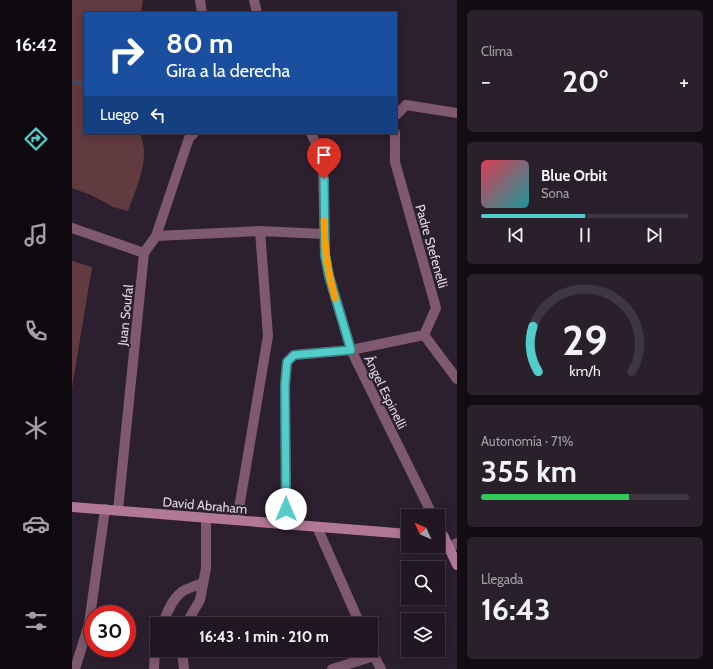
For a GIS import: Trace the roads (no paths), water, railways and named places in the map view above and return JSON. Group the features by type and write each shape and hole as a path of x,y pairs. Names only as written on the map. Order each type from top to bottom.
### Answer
{"main road":[{"name":"David Abraham","path":"72,507 401,533"},
{"path":"453,546 457,565"}],"street":[{"path":"200,0 202,12"},
{"path":"254,0 257,12"},
{"path":"397,114 406,105 457,113"},
{"name":"Juan Soufal","path":"118,510 144,253 156,236 189,138 193,134"},
{"name":"Ángel Espinelli","path":"312,134 318,146 323,166 325,255 329,276 351,350 430,509"},
{"name":"Padre Stefenelli","path":"395,134 395,162 436,308 424,334"},
{"path":"72,228 144,253"},
{"path":"237,520 268,336 260,231"},
{"path":"156,236 260,231 324,234"},
{"path":"286,524 285,385 287,362 294,355 351,350 424,334 456,377"},
{"path":"75,669 89,624 105,509"},
{"path":"190,617 200,600 206,568 206,518"},
{"path":"317,527 357,617"},
{"path":"165,617 166,612 175,599 184,590 203,583"},
{"path":"154,669 155,657"},
{"path":"183,657 184,669"},
{"path":"332,669 362,657"},
{"path":"374,657 381,669"}],"waterway":[{"path":"72,81 84,85"}]}
